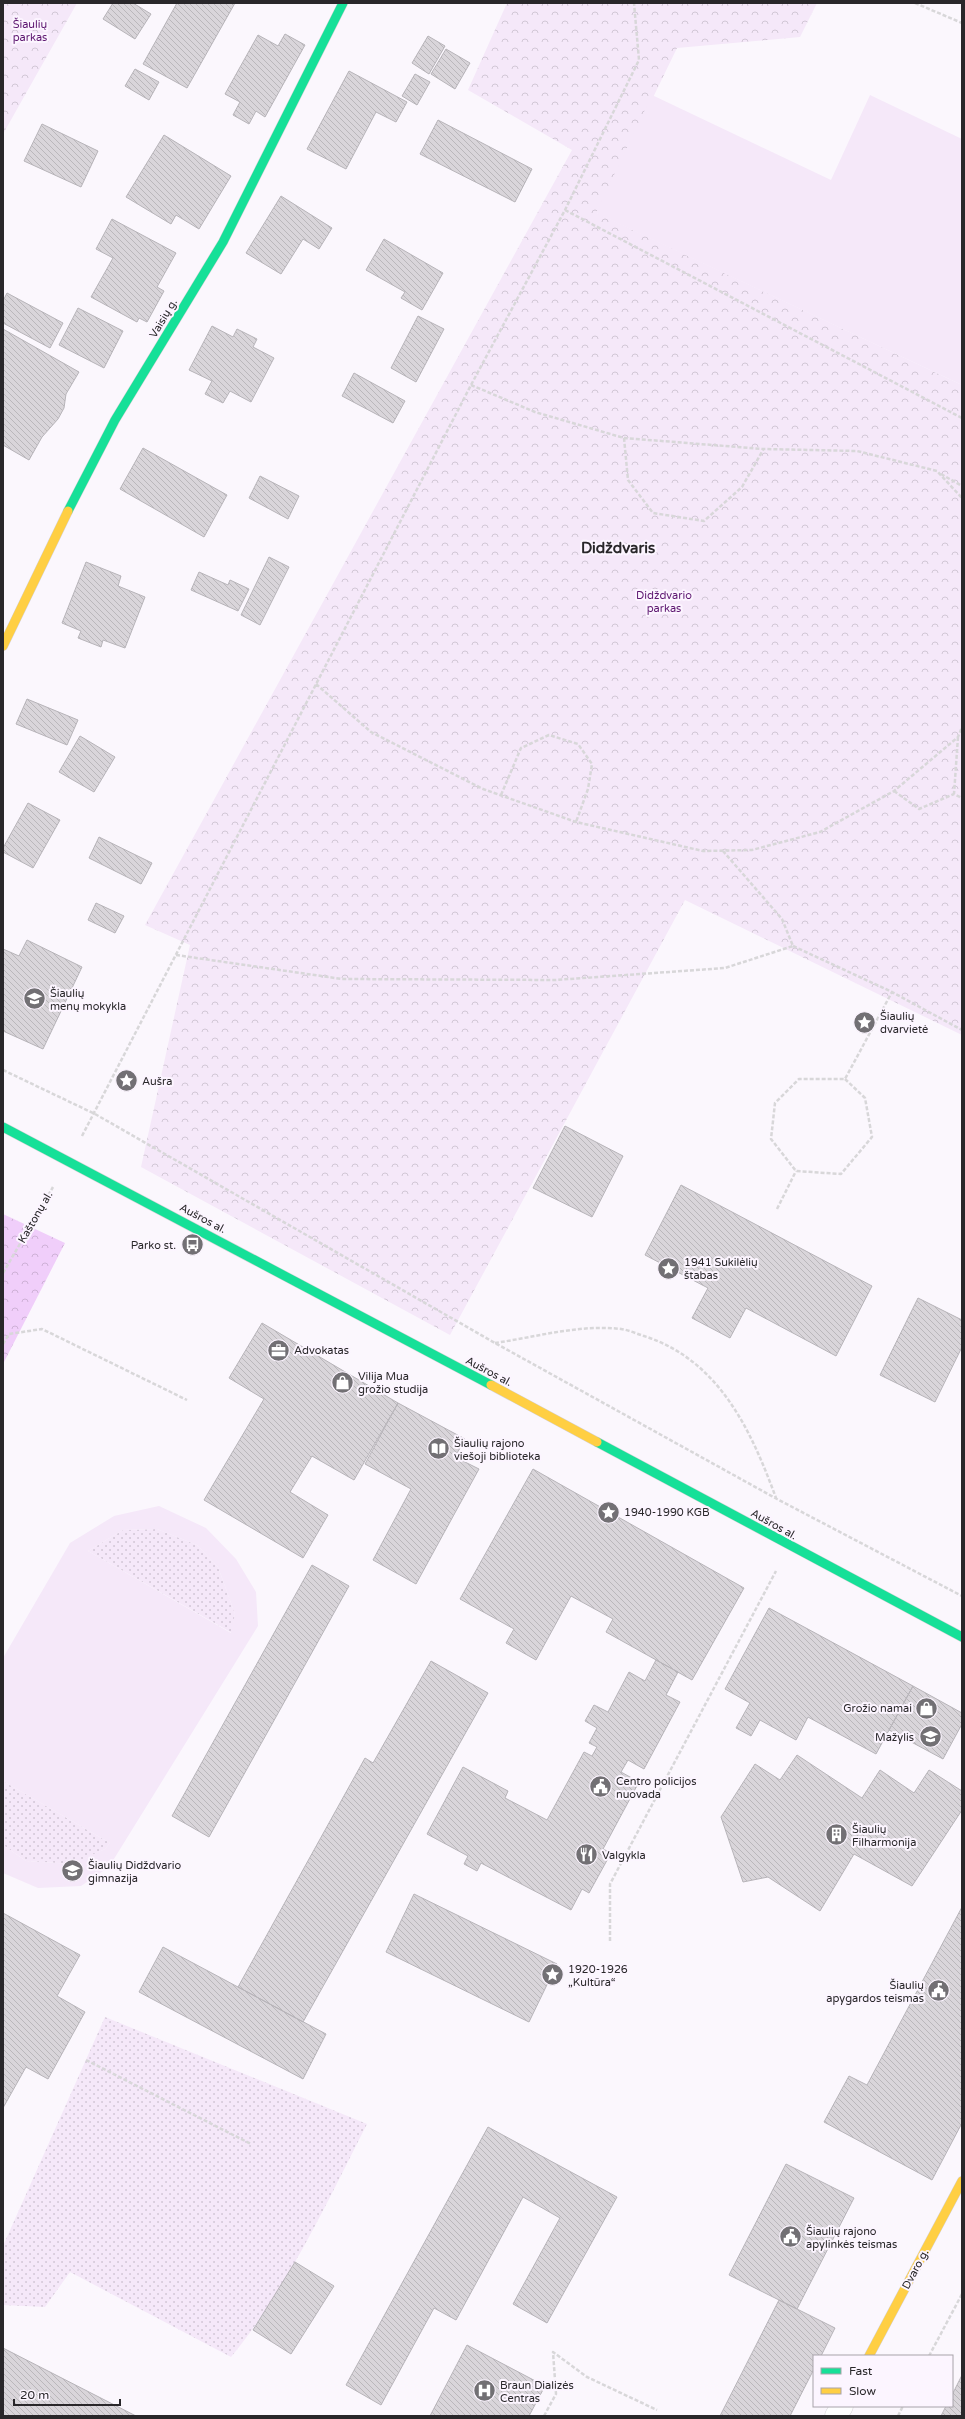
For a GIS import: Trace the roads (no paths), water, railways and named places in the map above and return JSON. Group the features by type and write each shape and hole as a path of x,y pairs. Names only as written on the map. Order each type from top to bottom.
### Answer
{"main road":[{"name":"Vaisių g.","path":"3,646 44,558 115,420 223,242 343,3"},
{"name":"Aušros al.","path":"3,1127 962,1637"},
{"name":"Dvaro g.","path":"869,2355 962,2181"}],"street":[{"path":"836,2416 841,2407"}],"place":[{"name":"Šiaulių menų mokykla","path":"35,999"},
{"name":"Šiaulių dvarvietė","path":"865,1022"},
{"name":"Aušra","path":"126,1081"},
{"name":"Parko st.","path":"192,1245"},
{"name":"1941 Sukilėlių štabas","path":"669,1268"},
{"name":"Advokatas","path":"279,1350"},
{"name":"Vilija Mua grožio studija","path":"343,1382"},
{"name":"Šiaulių rajono viešoji biblioteka","path":"438,1449"},
{"name":"1940-1990 KGB","path":"609,1512"},
{"name":"Grožio namai","path":"927,1708"},
{"name":"Mažylis","path":"930,1737"},
{"name":"Centro policijos nuovada","path":"601,1787"},
{"name":"Šiaulių Filharmonija","path":"836,1835"},
{"name":"Valgykla","path":"587,1855"},
{"name":"Šiaulių Didždvario gimnazija","path":"72,1871"},
{"name":"1920-1926 „Kultūra“","path":"552,1975"},
{"name":"Šiaulių apygardos teismas","path":"939,1991"},
{"name":"Šiaulių rajono apylinkės teismas","path":"791,2237"},
{"name":"Braun Dializės Centras","path":"484,2391"}],"district":[{"name":"Didždvaris","path":"618,548"}],"park label":[{"name":"Šiaulių parkas","path":"30,30"},
{"name":"Didždvario parkas","path":"664,601"}]}
